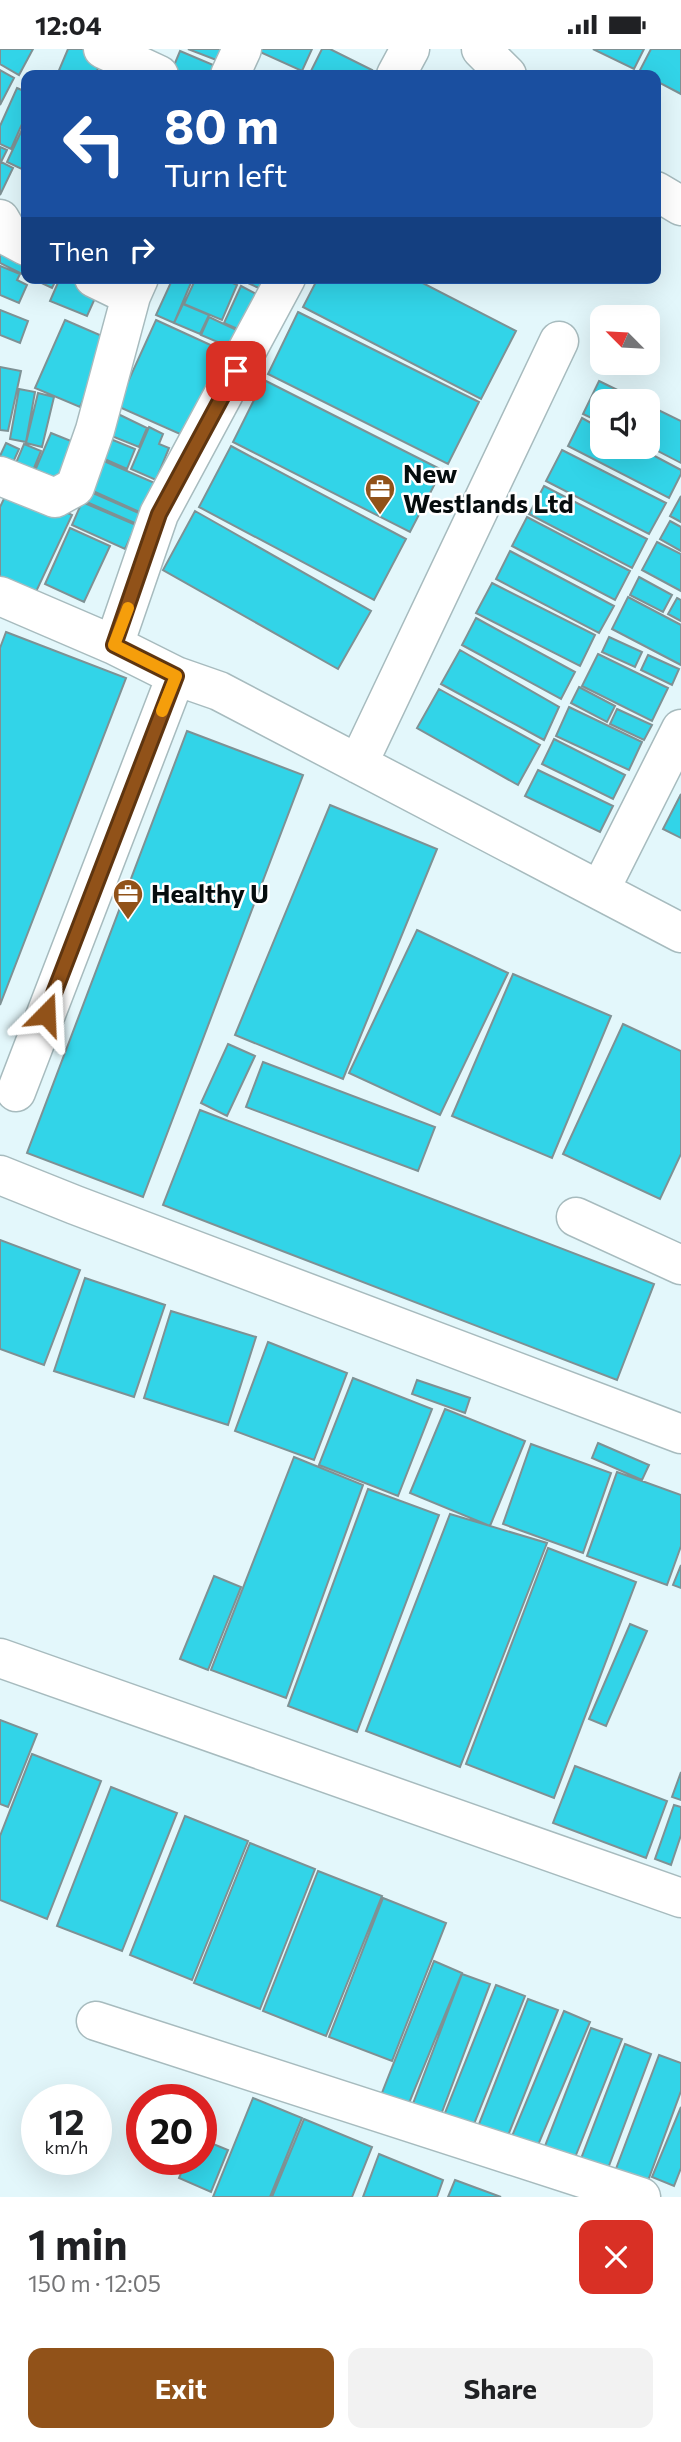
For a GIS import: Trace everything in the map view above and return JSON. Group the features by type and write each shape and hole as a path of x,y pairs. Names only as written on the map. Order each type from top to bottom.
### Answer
{"street":[{"path":"103,49 148,70"},
{"path":"232,70 242,49"},
{"path":"399,70 410,49"},
{"path":"481,49 502,70"},
{"path":"661,194 681,206"},
{"path":"0,219 11,238 21,243"},
{"path":"114,645 159,514 283,284"},
{"path":"0,476 55,498 75,487 95,430 135,287"},
{"path":"358,764 559,341"},
{"path":"0,596 114,645 176,676 219,691 681,933"},
{"path":"16,1093 176,676"},
{"path":"600,890 681,729"},
{"path":"0,1175 681,1434"},
{"path":"576,1217 681,1265"},
{"path":"0,1658 681,1898"},
{"path":"96,2021 641,2197"}],"building":[{"path":"0,49 33,49 19,75 0,64"},
{"path":"68,49 96,49 105,53 97,70 59,70"},
{"path":"188,49 229,49 224,63"},
{"path":"261,49 312,49 302,70 260,52"},
{"path":"322,49 330,49 372,70 312,70"},
{"path":"593,49 644,49 634,69"},
{"path":"651,49 681,49 681,94 661,84 661,70 640,70"},
{"path":"180,51 218,67 217,70 172,70"},
{"path":"0,70 14,78 0,105"},
{"path":"17,88 21,90 21,126 11,149 0,144 0,126"},
{"path":"21,132 21,169 7,162"},
{"path":"0,147 7,150 1,162 13,168 0,195"},
{"path":"0,235 21,245 21,274 0,263"},
{"path":"0,266 20,274 17,280 27,285 19,303 0,295"},
{"path":"57,284 101,285 87,316 50,301"},
{"path":"170,284 190,284 174,323 156,315"},
{"path":"193,284 237,285 222,320 184,304"},
{"path":"250,284 263,284 261,289"},
{"path":"315,284 425,284 516,331 481,399 303,307"},
{"path":"241,286 258,295 242,331 224,323"},
{"path":"183,304 209,315 200,334 174,323"},
{"path":"0,310 28,321 20,343 0,335"},
{"path":"298,312 479,402 448,464 268,374"},
{"path":"209,317 241,332 234,349 201,335"},
{"path":"65,320 109,339 80,407 35,388"},
{"path":"156,320 228,353 189,438 117,406"},
{"path":"0,367 21,371 8,431 0,430"},
{"path":"264,380 442,470 410,532 233,442"},
{"path":"599,381 615,389 595,389"},
{"path":"19,389 35,392 26,442 10,439"},
{"path":"38,393 54,397 42,447 26,443"},
{"path":"590,400 590,417 583,414"},
{"path":"660,411 681,421 681,463 660,452"},
{"path":"118,414 147,428 139,447 109,435"},
{"path":"582,418 590,422 590,457 568,446"},
{"path":"149,427 163,434 159,444 169,448 156,480 131,469"},
{"path":"51,433 81,445 61,492 31,480"},
{"path":"108,438 135,449 127,469 100,457"},
{"path":"6,443 19,449 7,476 0,473 0,456"},
{"path":"24,444 41,451 27,485 10,477"},
{"path":"231,446 406,539 374,600 199,507"},
{"path":"562,450 666,503 649,534 546,481"},
{"path":"97,458 157,484 144,514 84,487"},
{"path":"593,459 660,459 681,470 669,498"},
{"path":"10,486 72,515 34,596 0,579 0,507"},
{"path":"544,486 647,539 632,568 529,514"},
{"path":"86,490 141,514 137,524 82,500"},
{"path":"681,496 681,522 670,516"},
{"path":"82,502 136,525 125,549 72,525"},
{"path":"195,511 371,611 338,669 163,570"},
{"path":"527,517 630,571 615,600 512,546"},
{"path":"670,521 681,527 681,551 660,539"},
{"path":"70,528 110,546 84,602 45,584"},
{"path":"657,542 681,554 681,591 642,570"},
{"path":"510,551 614,606 599,633 496,579"},
{"path":"639,577 672,595 663,612 630,595"},
{"path":"492,583 595,635 580,666 476,613"},
{"path":"628,597 681,625 681,665 612,629"},
{"path":"677,598 681,600 681,621 668,614"},
{"path":"476,618 575,672 561,699 462,645"},
{"path":"6,632 126,678 0,1005 0,648"},
{"path":"609,637 642,652 635,667 602,652"},
{"path":"460,650 559,707 544,740 441,684"},
{"path":"598,654 668,688 652,721 582,686"},
{"path":"648,655 679,669 672,685 641,670"},
{"path":"579,687 615,706 607,722 571,703"},
{"path":"439,689 540,745 518,785 417,728"},
{"path":"569,707 642,742 629,770 556,736"},
{"path":"617,709 652,725 644,740 610,724"},
{"path":"187,731 303,775 143,1197 27,1153"},
{"path":"554,739 625,775 613,799 542,764"},
{"path":"538,770 613,806 600,832 525,796"},
{"path":"681,794 681,838 663,829"},
{"path":"330,805 437,849 343,1079 235,1035"},
{"path":"417,930 508,973 440,1115 349,1073"},
{"path":"513,974 611,1016 552,1158 452,1116"},
{"path":"623,1024 681,1051 681,1154 660,1199 563,1154"},
{"path":"228,1044 255,1056 227,1116 201,1103"},
{"path":"263,1062 435,1127 418,1171 246,1107"},
{"path":"200,1110 654,1284 617,1380 163,1205"},
{"path":"0,1240 80,1270 44,1365 0,1349"},
{"path":"85,1278 165,1305 134,1397 54,1371"},
{"path":"171,1311 256,1337 228,1425 144,1398"},
{"path":"268,1342 347,1373 314,1460 235,1431"},
{"path":"353,1378 432,1409 398,1496 319,1465"},
{"path":"417,1380 470,1398 465,1413 412,1394"},
{"path":"445,1409 525,1441 490,1526 410,1493"},
{"path":"598,1443 649,1465 642,1480 592,1458"},
{"path":"531,1444 611,1473 583,1553 503,1524"},
{"path":"294,1457 363,1485 286,1698 211,1670"},
{"path":"617,1472 681,1495 681,1546 667,1585 587,1556"},
{"path":"368,1489 439,1515 357,1732 288,1706"},
{"path":"450,1514 547,1543 460,1767 366,1731"},
{"path":"548,1548 636,1582 554,1798 466,1764"},
{"path":"681,1565 681,1588 673,1585"},
{"path":"214,1576 241,1587 208,1670 180,1659"},
{"path":"630,1624 647,1631 606,1726 589,1719"},
{"path":"0,1720 37,1734 8,1807 0,1804"},
{"path":"32,1754 101,1781 47,1919 0,1900 0,1836"},
{"path":"575,1766 667,1801 646,1858 553,1823"},
{"path":"681,1772 681,1800 672,1797"},
{"path":"111,1787 177,1813 122,1951 57,1926"},
{"path":"674,1805 681,1807 681,1835 671,1865 655,1859"},
{"path":"185,1816 248,1841 192,1980 130,1955"},
{"path":"250,1843 315,1869 260,2009 194,1983"},
{"path":"318,1871 382,1896 326,2036 263,2011"},
{"path":"383,1898 446,1923 392,2061 329,2037"},
{"path":"434,1961 462,1973 405,2113 378,2103"},
{"path":"462,1974 490,1984 436,2128 408,2117"},
{"path":"496,1985 525,1996 468,2139 439,2128"},
{"path":"528,1999 558,2010 501,2153 472,2142"},
{"path":"564,2011 590,2022 530,2164 505,2153"},
{"path":"591,2028 622,2039 568,2175 538,2164"},
{"path":"625,2044 651,2054 601,2187 574,2177"},
{"path":"659,2055 681,2063 681,2091 642,2197 608,2190"},
{"path":"253,2098 302,2118 270,2197 213,2197"},
{"path":"681,2107 681,2168 674,2186 652,2177"},
{"path":"304,2119 372,2147 352,2197 272,2197"},
{"path":"217,2146 228,2150 211,2192 179,2178 180,2175 217,2175"},
{"path":"379,2154 443,2180 437,2197 363,2197"},
{"path":"455,2180 501,2197 448,2197"}],"slow traffic":[{"path":"128,608 114,645 176,676 162,711"}],"place":[{"name":"New Westlands Ltd","path":"380,516"},
{"name":"Healthy U","path":"128,921"}],"route":[{"path":"46,1014 176,676 114,645 159,514 236,371"}]}
